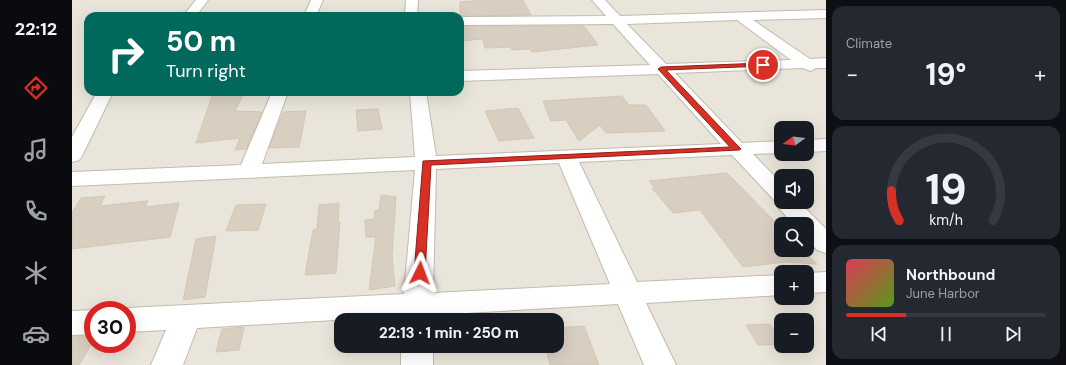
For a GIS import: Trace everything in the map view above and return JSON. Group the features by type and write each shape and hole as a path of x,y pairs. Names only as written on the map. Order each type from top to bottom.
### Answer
{"street":[{"path":"192,12 202,0"},
{"path":"312,12 317,0"},
{"path":"410,12 412,0"},
{"path":"598,0 615,20 774,189"},
{"path":"464,21 615,20 826,14"},
{"path":"739,16 826,77"},
{"path":"464,76 826,63"},
{"path":"72,156 103,96"},
{"path":"249,171 278,96"},
{"path":"418,96 426,163 418,312"},
{"path":"814,146 826,145"},
{"path":"72,179 774,147"},
{"path":"566,156 660,365"},
{"path":"793,209 800,217"},
{"path":"814,231 826,244"},
{"path":"814,283 826,282"},
{"path":"136,320 186,317 418,312 628,293 774,285"},
{"path":"167,365 186,317"},
{"path":"72,323 84,322"},
{"path":"417,353 417,365"}],"shaded area":[{"path":"72,0 826,0 826,365 72,365"}],"building":[{"path":"484,0 523,0 531,15 464,16 464,12 460,12 460,2"},
{"path":"464,26 584,26 598,45 532,52 529,49 512,50 511,47 485,48 483,39 464,41"},
{"path":"212,96 242,96 235,111 262,112 246,149 235,150 240,138 196,143"},
{"path":"622,96 629,105 646,105 665,131 606,133 600,125 579,141 566,120 551,121 543,101"},
{"path":"518,108 534,138 499,141 485,111"},
{"path":"378,109 382,129 358,131 356,110"},
{"path":"306,111 299,147 269,148 283,112"},
{"path":"727,173 774,221 774,257 810,257 817,264 786,262 743,267 700,210 673,213 652,188 655,188 649,181"},
{"path":"381,195 396,197 392,255 395,286 369,290 376,237 366,237 365,220 374,219 375,210 379,210"},
{"path":"105,196 100,206 148,201 145,207 179,203 170,237 72,249 72,213 81,198"},
{"path":"339,203 338,223 340,222 336,273 305,275 313,230 317,229 319,205"},
{"path":"266,204 258,230 226,231 236,205"},
{"path":"216,236 205,297 183,300 196,239"},
{"path":"770,324 774,331 774,344 758,345 746,325"},
{"path":"584,326 599,365 550,365 547,353 564,353 564,327"},
{"path":"244,327 239,350 216,352 222,329"},
{"path":"72,336 84,336 84,353 86,353 79,365 72,365"}],"route":[{"path":"420,273 426,163 736,149 661,69 763,65"}]}
